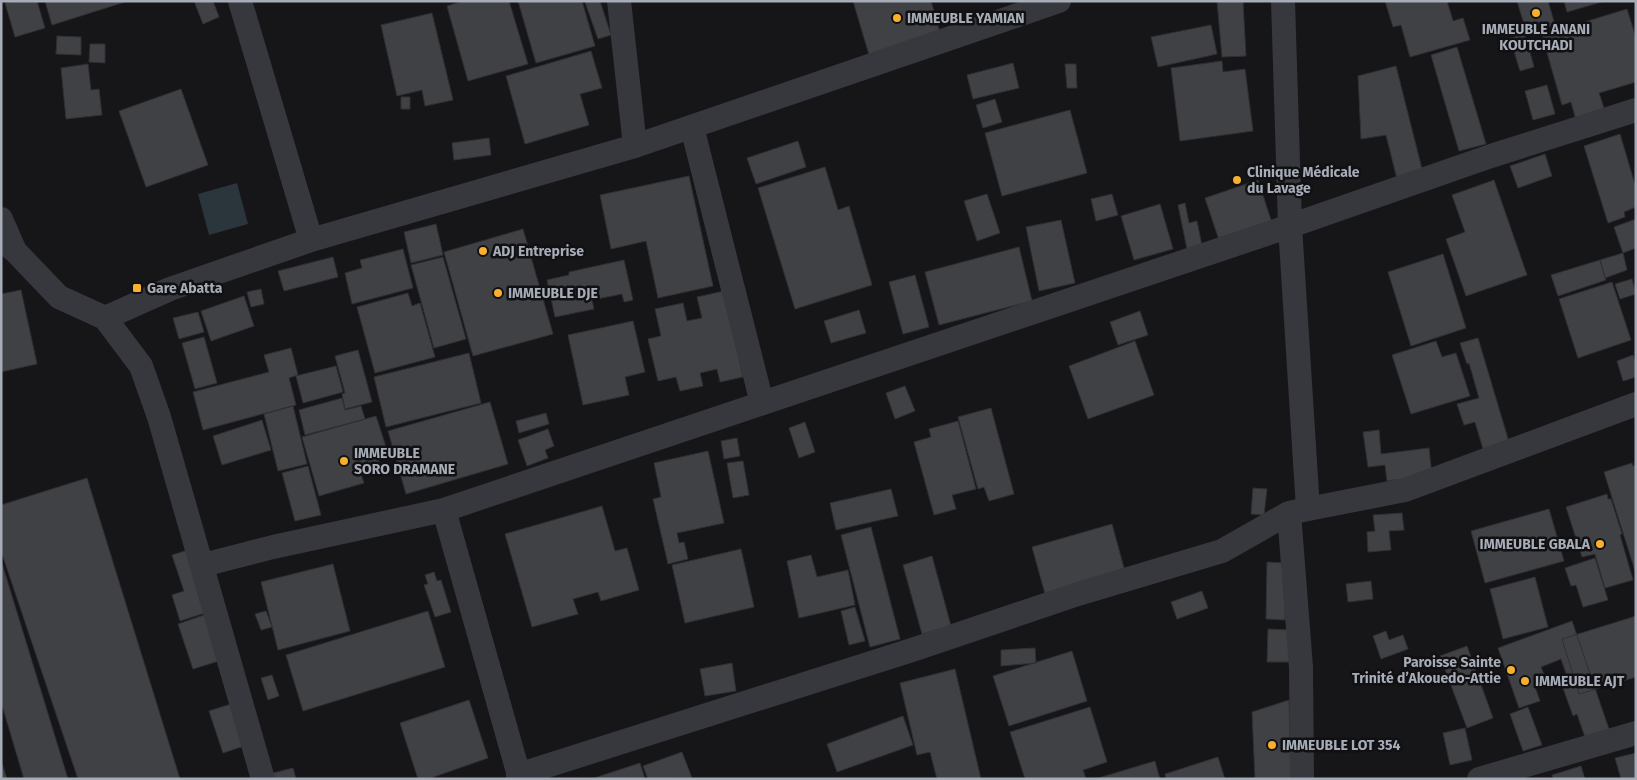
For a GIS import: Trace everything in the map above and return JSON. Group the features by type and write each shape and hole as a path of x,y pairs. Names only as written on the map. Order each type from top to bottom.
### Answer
{"street":[{"path":"240,1 311,240"},
{"path":"619,1 635,146"},
{"path":"105,318 170,289 311,240 635,146 1060,1"},
{"path":"1283,1 1298,511 1302,779"},
{"path":"203,565 273,547 444,510 1290,226 1491,156 1636,110"},
{"path":"692,127 762,403"},
{"path":"1,219 8,246 59,297 105,318 141,366 159,417 203,565 263,779"},
{"path":"444,510 519,777 912,650 1078,594 1222,551 1298,511 1405,490 1636,404"},
{"path":"1479,779 1636,733"}],"shaded area":[{"path":"237,183 248,224 209,235 198,194"}],"building":[{"path":"10,1 37,1 45,28 15,37 5,3"},
{"path":"45,1 128,1 52,25"},
{"path":"194,1 213,1 219,17 203,24"},
{"path":"463,1 509,1 528,64 468,81 447,6"},
{"path":"518,1 582,1 595,46 536,63"},
{"path":"600,1 611,35 598,39 585,2"},
{"name":"IMMEUBLE YAMIAN","path":"853,1 931,1 941,36 870,58"},
{"path":"1217,1 1243,1 1246,56 1222,57"},
{"path":"1385,1 1447,1 1453,21 1463,18 1470,40 1410,57 1401,25 1393,27"},
{"name":"IMMEUBLE ANANI KOUTCHADI","path":"1517,1 1548,1 1555,25 1527,34"},
{"path":"1564,1 1605,1 1567,12"},
{"path":"1627,9 1636,38 1636,82 1599,93 1605,111 1576,120 1571,102 1562,105 1542,35"},
{"path":"432,13 453,100 425,106 422,90 397,96 381,25"},
{"path":"1211,25 1217,54 1158,67 1151,37"},
{"path":"1525,34 1534,67 1520,71 1510,38"},
{"path":"57,36 81,37 81,55 56,54"},
{"path":"90,44 105,44 105,63 89,62"},
{"path":"1457,47 1486,144 1459,151 1431,55"},
{"path":"591,51 602,88 580,94 589,125 525,144 506,76"},
{"path":"1222,61 1223,72 1245,69 1253,131 1180,141 1171,68"},
{"path":"1013,63 1019,88 973,99 967,75"},
{"path":"88,64 91,90 99,89 102,115 66,119 61,68"},
{"path":"1065,64 1076,64 1077,88 1067,88"},
{"path":"1396,66 1424,177 1398,183 1386,135 1361,139 1358,76"},
{"path":"1547,85 1555,114 1533,120 1525,91"},
{"path":"181,89 208,165 146,187 119,111"},
{"path":"401,97 410,97 410,109 401,109"},
{"path":"995,99 1002,122 983,128 976,105"},
{"path":"1070,110 1087,173 1002,196 985,133"},
{"path":"1620,134 1636,188 1636,207 1624,212 1625,217 1608,223 1584,146"},
{"path":"489,138 491,155 454,160 452,143"},
{"path":"798,141 806,167 756,184 747,158"},
{"path":"1545,154 1552,176 1518,188 1510,166"},
{"path":"825,167 838,210 849,206 872,285 795,309 758,188"},
{"path":"689,176 713,286 658,298 646,241 611,249 600,195"},
{"path":"1258,180 1273,226 1220,243 1205,198"},
{"path":"1494,180 1527,275 1466,296 1446,239 1465,232 1452,195"},
{"path":"987,194 1000,233 977,241 964,201"},
{"path":"1112,194 1118,215 1096,221 1091,199"},
{"path":"1185,203 1189,223 1197,221 1203,251 1188,254 1178,205"},
{"path":"1160,204 1173,249 1134,260 1121,216"},
{"path":"1636,219 1636,248 1623,253 1614,227"},
{"path":"1061,220 1075,283 1039,291 1026,227"},
{"path":"436,224 443,255 411,263 404,232"},
{"name":"IMMEUBLE DJE","path":"523,229 553,334 473,356 444,252"},
{"path":"1019,247 1032,301 939,325 925,272"},
{"path":"403,249 413,288 352,304 345,273 362,268 360,260"},
{"path":"1623,253 1627,270 1605,278 1600,260"},
{"path":"1443,254 1466,328 1411,346 1388,272"},
{"path":"333,257 338,277 284,291 278,271"},
{"path":"443,257 466,339 434,348 411,265"},
{"path":"624,260 633,300 624,302 622,294 592,300 594,309 555,317 547,280 569,275 569,272"},
{"path":"1600,260 1606,280 1558,296 1551,275"},
{"path":"915,275 929,327 903,334 889,282"},
{"path":"1632,279 1636,294 1620,299 1615,284"},
{"path":"1612,282 1631,340 1578,358 1559,299"},
{"path":"261,289 264,304 251,307 247,292"},
{"path":"21,290 37,364 1,372 1,294"},
{"path":"724,291 743,377 720,382 717,369 700,373 703,386 680,391 676,377 658,381 648,339 661,336 655,309 683,303 687,321 702,318 697,297"},
{"path":"408,293 412,306 420,303 435,357 375,373 357,307"},
{"path":"244,296 254,326 211,341 201,311"},
{"path":"859,310 866,333 831,343 824,321"},
{"path":"1140,311 1148,335 1118,345 1110,322"},
{"path":"198,312 204,332 179,339 173,318"},
{"path":"633,321 645,372 625,377 629,395 583,405 568,335"},
{"path":"204,337 217,383 195,389 182,343"},
{"path":"1478,338 1509,442 1483,449 1475,422 1464,425 1457,404 1479,398 1469,363 1467,364 1460,343"},
{"path":"1135,341 1154,395 1088,419 1069,366"},
{"path":"1436,341 1442,357 1456,353 1470,396 1411,414 1392,355"},
{"path":"291,348 298,375 289,378 296,405 203,430 193,392 269,372 264,355"},
{"path":"358,350 372,402 345,409 342,394 345,393 335,356"},
{"path":"469,353 481,403 386,427 374,377"},
{"path":"1633,355 1636,363 1636,377 1623,381 1617,361"},
{"path":"336,366 343,392 303,403 296,376"},
{"path":"905,386 915,411 895,419 886,393"},
{"path":"342,398 345,410 361,406 365,419 305,435 299,410"},
{"path":"490,402 508,464 406,494 388,431"},
{"path":"293,406 307,464 278,471 264,414"},
{"path":"991,408 1014,494 989,501 984,487 978,489 958,417"},
{"path":"546,413 549,424 519,433 516,421"},
{"name":"IMMEUBLE SORO DRAMANE","path":"376,416 387,450 377,453 381,469 361,475 364,483 319,496 302,437"},
{"path":"262,420 271,450 222,465 213,436"},
{"path":"958,421 976,489 952,495 956,509 934,515 914,442 931,437 929,429"},
{"path":"805,422 815,452 799,458 789,428"},
{"path":"548,429 554,446 545,450 548,458 527,466 518,440"},
{"path":"1379,430 1381,454 1429,448 1432,475 1387,481 1385,465 1368,467 1363,432"},
{"path":"737,438 740,456 724,459 721,441"},
{"path":"708,451 724,523 677,533 679,543 684,542 688,559 668,564 653,499 661,497 654,463"},
{"path":"743,461 749,495 733,498 727,463"},
{"path":"1632,463 1633,466 1636,465 1636,574 1604,472"},
{"path":"308,466 321,515 295,521 282,473"},
{"path":"87,478 180,779 78,779 1,551 1,505"},
{"path":"1253,488 1267,489 1264,515 1251,514"},
{"path":"891,489 898,516 836,530 830,503"},
{"name":"IMMEUBLE GBALA","path":"1607,494 1608,499 1611,499 1622,534 1620,535 1633,580 1605,588 1595,554 1582,557 1566,507"},
{"path":"602,506 615,551 627,548 639,590 601,601 598,592 573,599 578,614 532,627 505,534"},
{"path":"1549,509 1564,561 1485,583 1471,531"},
{"path":"1402,513 1404,530 1389,531 1391,550 1368,552 1367,532 1375,531 1373,515"},
{"path":"1112,524 1127,579 1047,601 1032,547"},
{"path":"871,527 900,639 870,647 841,535"},
{"path":"191,549 211,611 180,621 172,595 184,591 172,555"},
{"path":"741,549 754,607 685,623 672,565"},
{"path":"811,555 817,577 848,570 855,605 799,618 787,561"},
{"path":"932,556 951,626 922,634 903,565"},
{"path":"1595,558 1608,600 1583,607 1576,585 1571,586 1565,568"},
{"path":"1,560 68,779 24,779 1,702"},
{"path":"1267,562 1286,563 1285,620 1266,619"},
{"path":"333,564 350,631 278,650 261,582"},
{"path":"434,572 437,581 441,580 451,612 435,617 424,585 428,584 425,575"},
{"path":"1535,577 1548,627 1503,639 1490,589"},
{"path":"1371,581 1373,599 1348,602 1346,584"},
{"path":"1202,591 1208,608 1177,619 1171,602"},
{"path":"855,607 865,641 849,645 841,611"},
{"path":"266,611 272,627 261,630 255,614"},
{"path":"428,611 445,667 303,711 286,655"},
{"path":"207,614 222,660 193,669 178,624"},
{"path":"1636,616 1636,677 1579,694 1562,639"},
{"name":"IMMEUBLE AJT","path":"1572,621 1610,732 1586,740 1577,714 1573,716 1562,685 1569,682 1561,659 1541,667 1546,679 1534,684 1540,701 1519,708 1498,648"},
{"path":"1268,629 1290,630 1289,662 1267,662"},
{"path":"1386,631 1389,640 1403,635 1408,649 1381,659 1373,636"},
{"path":"1467,646 1493,718 1467,728 1440,656"},
{"path":"1035,648 1036,663 1001,666 1001,650"},
{"path":"1072,651 1087,701 1009,726 993,676"},
{"path":"732,663 736,691 705,696 700,669"},
{"path":"955,669 981,779 937,779 930,752 917,755 900,683"},
{"path":"272,675 279,696 268,700 261,678"},
{"path":"469,700 488,758 428,779 418,779 400,723"},
{"name":"IMMEUBLE LOT 354","path":"1289,700 1291,779 1255,779 1252,712"},
{"path":"234,703 247,745 223,753 209,711"},
{"path":"1090,707 1107,762 1083,770 1086,779 1025,779 1010,732"},
{"path":"1528,707 1542,745 1523,751 1510,714"},
{"path":"903,716 913,745 837,772 827,744"},
{"path":"1465,728 1472,760 1450,765 1443,733"},
{"path":"682,752 692,778 648,779 643,766"},
{"path":"1636,753 1636,779 1621,779 1615,758"},
{"path":"1218,757 1225,779 1166,779 1165,774"},
{"path":"1,760 7,779 1,779"},
{"path":"1155,761 1160,779 1095,779"},
{"path":"640,763 645,779 591,779"},
{"path":"1581,766 1585,779 1553,779 1552,775"},
{"path":"293,768 296,779 275,779 273,773"}],"place":[{"name":"IMMEUBLE ANANI KOUTCHADI","path":"1536,13"},
{"name":"IMMEUBLE YAMIAN","path":"897,18"},
{"name":"Clinique Médicale du Lavage","path":"1237,180"},
{"name":"ADJ Entreprise","path":"483,251"},
{"name":"Gare Abatta","path":"137,288"},
{"name":"IMMEUBLE DJE","path":"498,293"},
{"name":"IMMEUBLE SORO DRAMANE","path":"344,461"},
{"name":"IMMEUBLE GBALA","path":"1600,544"},
{"name":"Paroisse Sainte Trinité d’Akouedo-Attie","path":"1511,670"},
{"name":"IMMEUBLE AJT","path":"1525,681"},
{"name":"IMMEUBLE LOT 354","path":"1272,745"}]}
